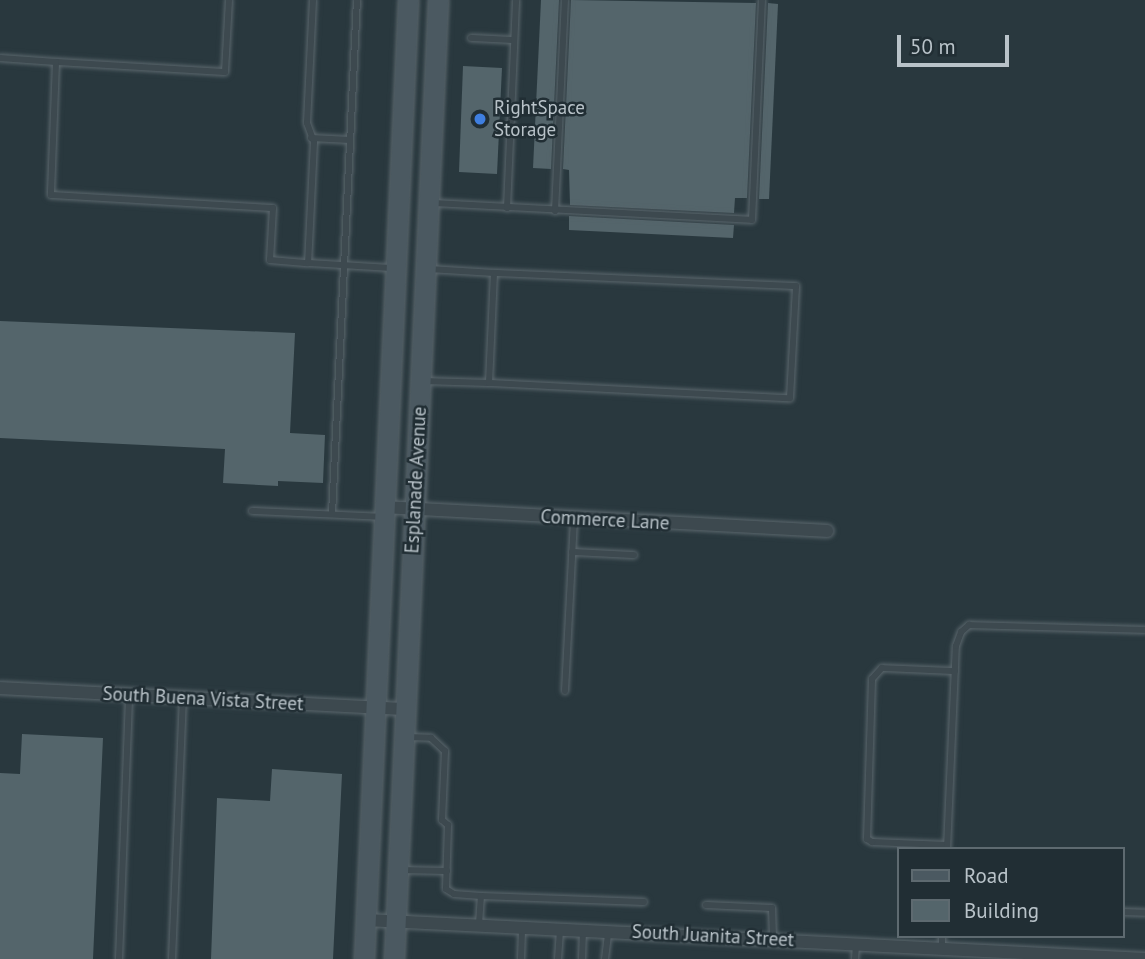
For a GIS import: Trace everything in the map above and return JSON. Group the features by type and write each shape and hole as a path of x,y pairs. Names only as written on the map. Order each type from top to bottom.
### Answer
{"main road":[{"name":"Esplanade Avenue","path":"364,959 408,0"},
{"name":"Esplanade Avenue","path":"394,959 438,0"},
{"path":"403,104 433,106"},
{"path":"396,268 426,269"}],"street":[{"name":"Commerce Lane","path":"384,512 415,509 827,531"},
{"name":"South Buena Vista Street","path":"0,688 406,709"},
{"name":"South Juanita Street","path":"366,920 856,944 942,942 1086,957 1145,959"}],"lane":[{"path":"0,58 225,72 229,0"},
{"path":"308,263 314,142 307,122 313,0"},
{"path":"332,514 356,0"},
{"path":"507,208 516,0"},
{"path":"555,211 565,0"},
{"path":"429,203 752,220 762,0"},
{"path":"471,38 514,40"},
{"path":"56,62 51,195 273,208 270,260 396,268"},
{"path":"312,138 350,140"},
{"path":"421,381 790,398 796,286 426,269"},
{"path":"489,383 494,273"},
{"path":"252,511 332,514 384,512"},
{"path":"565,691 574,518"},
{"path":"572,552 634,555"},
{"path":"956,671 882,668 872,679 867,839 872,842 947,847 956,671 957,646 961,632 969,625 1145,630"},
{"path":"119,959 129,695"},
{"path":"172,959 183,698"},
{"path":"405,736 431,738 445,751 442,820 449,825 446,888 454,894 643,902"},
{"path":"398,870 447,871"},
{"path":"479,924 481,895"},
{"path":"706,905 772,908 773,940"},
{"path":"1124,912 1145,913"},
{"path":"521,959 522,927"},
{"path":"559,957 560,929"},
{"path":"582,956 583,930"},
{"path":"606,959 608,931"},
{"path":"855,959 856,944"}],"building":[{"path":"541,0 559,0 551,169 533,168"},
{"path":"571,0 756,3 747,198 735,198 734,213 570,205 569,170 563,169"},
{"path":"768,3 778,4 769,199 759,199"},
{"name":"RightSpace Storage","path":"463,66 502,68 497,174 459,172"},
{"path":"569,216 734,225 733,238 569,230"},
{"path":"0,321 295,333 290,433 325,435 323,483 278,481 278,486 223,483 225,449 0,438"},
{"path":"22,734 103,738 93,959 0,959 0,773 20,774"},
{"path":"272,769 342,774 333,959 211,959 217,798 270,801"}],"place":[{"name":"RightSpace Storage","path":"480,119"}]}
